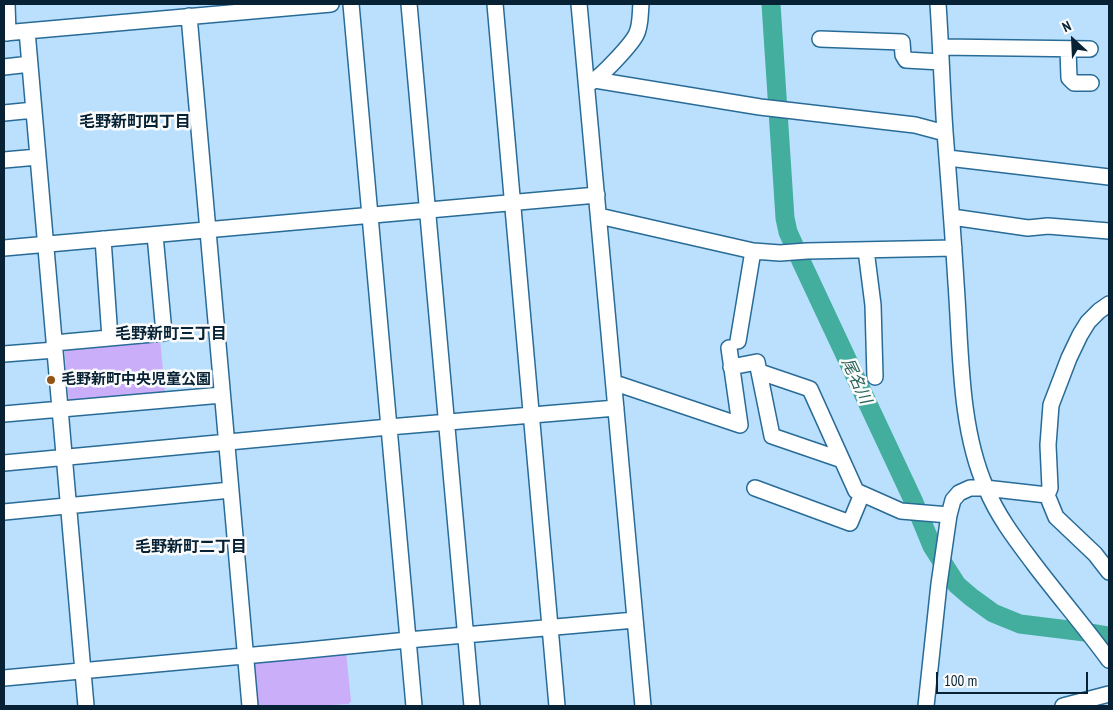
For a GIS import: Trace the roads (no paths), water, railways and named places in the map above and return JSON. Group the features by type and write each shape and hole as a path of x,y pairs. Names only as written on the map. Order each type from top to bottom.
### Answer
{"street":[{"path":"7,4 6,33 331,4"},
{"path":"351,4 414,706"},
{"path":"409,4 472,706"},
{"path":"495,4 557,706"},
{"path":"579,4 591,83 597,194 643,706"},
{"path":"591,83 628,46 637,33 642,4"},
{"path":"938,4 945,133 965,407 976,461 985,488 1012,536 1106,656"},
{"path":"188,16 250,706"},
{"path":"27,31 86,706"},
{"path":"820,39 902,42 903,56 906,60 941,62"},
{"path":"941,47 1090,49"},
{"path":"1068,49 1070,78 1074,83 1091,83"},
{"path":"4,67 30,64"},
{"path":"591,83 760,107 915,125 945,133"},
{"path":"4,112 34,110"},
{"path":"4,160 38,157"},
{"path":"948,158 1109,177"},
{"path":"4,248 597,194"},
{"path":"599,216 753,251 780,253 954,248"},
{"path":"952,217 1028,228 1048,226 1109,231"},
{"path":"4,354 110,338 164,333 155,234"},
{"path":"103,239 110,338"},
{"path":"866,250 873,305 875,377"},
{"path":"614,384 622,385 740,425 731,367 753,251"},
{"path":"1109,304 1088,322 1080,335 1051,405 1048,445 1050,488 1047,495 1056,518 1095,554 1109,572"},
{"path":"731,367 757,362 772,436 842,460"},
{"path":"760,372 810,390 856,491 901,511 949,516"},
{"path":"4,414 222,395"},
{"path":"4,462 616,408"},
{"path":"755,488 850,523 862,494"},
{"path":"926,706 939,584 953,500 960,493 970,488 1047,495"},
{"path":"4,512 231,490"},
{"path":"4,678 635,620"},
{"path":"1063,706 1109,694"}],"waterway":[{"name":"尾名川","path":"771,4 785,218 788,232 913,500 932,546 957,585 993,613 1020,624 1109,636"}],"place":[{"name":"毛野新町中央児童公園","path":"51,380"}],"district":[{"name":"毛野新町四丁目","path":"135,122"},
{"name":"毛野新町三丁目","path":"171,334"},
{"name":"毛野新町二丁目","path":"191,547"}]}
